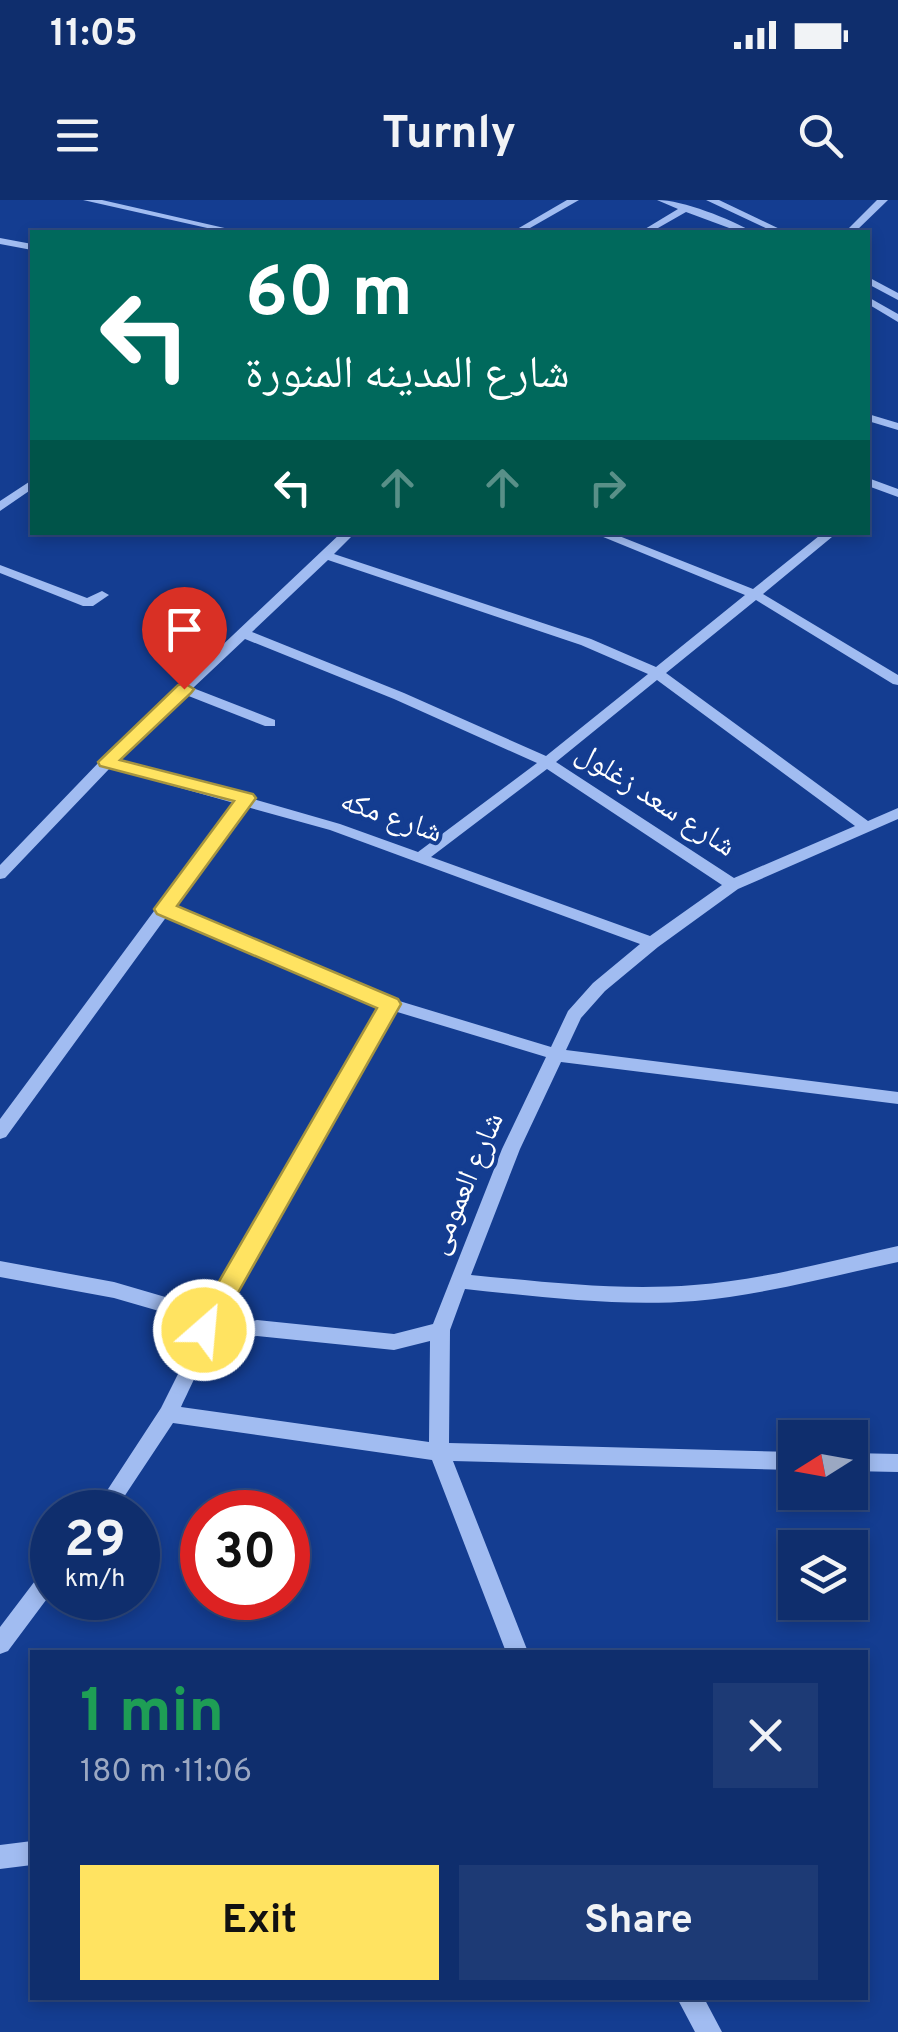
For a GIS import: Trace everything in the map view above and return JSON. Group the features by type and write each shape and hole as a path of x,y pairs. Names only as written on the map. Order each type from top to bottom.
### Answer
{"street":[{"path":"88,200 228,230"},
{"path":"521,230 574,200"},
{"path":"662,200 743,230"},
{"path":"711,200 736,204 778,230"},
{"path":"852,230 883,200"},
{"path":"649,230 687,208"},
{"path":"0,241 30,247"},
{"path":"870,281 898,297"},
{"path":"870,301 898,319"},
{"path":"870,418 898,427"},
{"path":"0,507 30,485"},
{"path":"0,874 107,762 347,535"},
{"path":"606,535 756,595 898,681"},
{"path":"422,857 547,762 828,535"},
{"path":"329,556 586,642 658,673 865,826"},
{"path":"0,570 88,603 102,596"},
{"name":"شارع سعد زغلول","path":"241,633 400,696 547,762 733,885"},
{"path":"184,689 270,723"},
{"name":"شارع مكه","path":"107,762 246,798 422,857 652,942"},
{"path":"0,1132 246,798"},
{"name":"شارع العمومى","path":"439,1452 440,1330 512,1149 574,1015 599,987 652,942 733,885 898,814"},
{"path":"164,909 390,1004 558,1055 898,1098"},
{"path":"118,1490 168,1414 202,1348 208,1317 390,1004"},
{"path":"458,1281 636,1296 680,1294 727,1290 898,1254"},
{"path":"0,1269 114,1290 208,1317"},
{"path":"202,1348 241,1329 394,1342 440,1330"},
{"path":"168,1414 439,1452 778,1460"},
{"path":"439,1452 515,1650"},
{"path":"868,1462 898,1463"},
{"path":"0,1644 30,1605"},
{"path":"0,1857 30,1853"},
{"path":"691,2000 708,2032"}],"route":[{"path":"184,689 107,762 246,798 164,909 390,1004 204,1330"}]}
